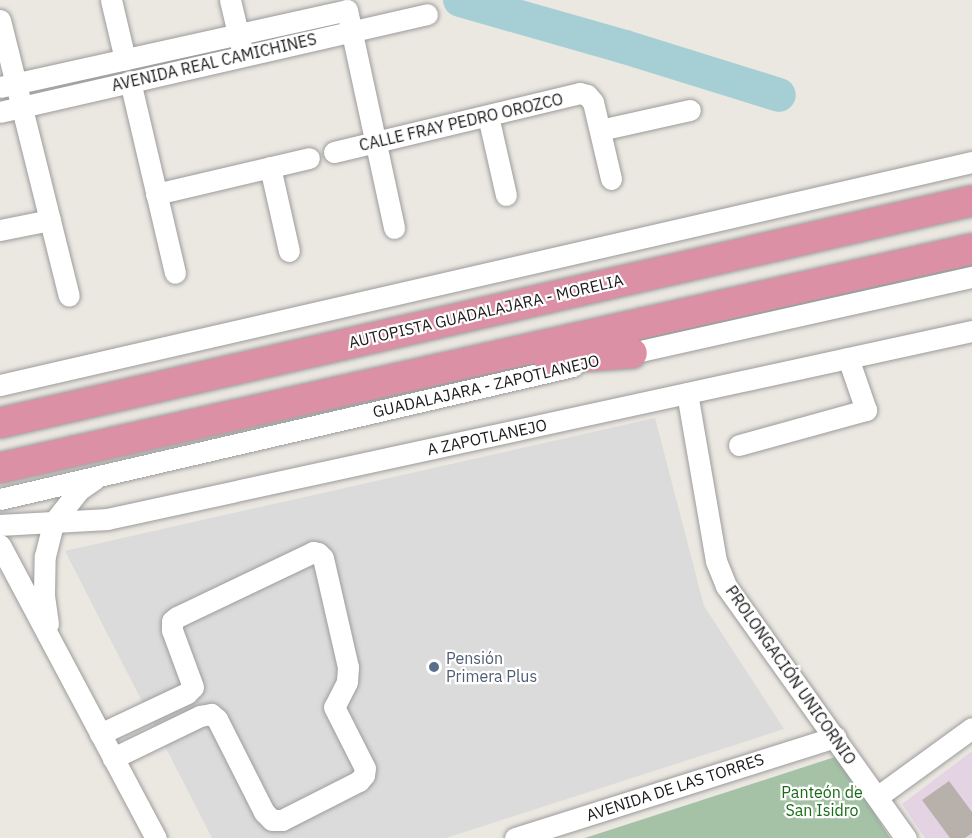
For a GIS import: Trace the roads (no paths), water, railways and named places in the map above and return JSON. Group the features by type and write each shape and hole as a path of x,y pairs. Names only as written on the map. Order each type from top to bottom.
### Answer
{"highway":[{"name":"AUTOPISTA GUADALAJARA - MORELIA","path":"0,423 972,201"},
{"path":"0,468 972,249"},
{"path":"447,367 632,353"}],"street":[{"path":"111,0 125,59"},
{"path":"230,0 243,56"},
{"name":"AVENIDA REAL CAMICHINES","path":"7,85 347,10 351,31"},
{"name":"AVENIDA REAL CAMICHINES","path":"0,112 428,14"},
{"path":"0,20 7,85 22,107 69,296"},
{"path":"351,31 394,228"},
{"path":"130,81 175,273"},
{"name":"CALLE FRAY PEDRO OROZCO","path":"334,152 580,93 587,95 593,102 600,130"},
{"path":"611,179 600,130 690,110"},
{"path":"488,116 506,195"},
{"path":"156,194 309,158"},
{"path":"0,384 972,162"},
{"path":"270,167 289,251"},
{"path":"0,230 50,220"},
{"name":"GUADALAJARA - ZAPOTLANEJO","path":"0,499 105,473 972,277"},
{"name":"A ZAPOTLANEJO","path":"0,525 107,519 972,331"},
{"path":"739,445 866,410 848,358"},
{"name":"PROLONGACIÓN UNICORNIO","path":"687,393 716,561 726,586 906,838"},
{"path":"51,639 44,585 45,556 53,523 79,490 105,473"},
{"path":"0,545 156,838"},
{"path":"100,734 187,693 193,687 172,630 172,621 177,617 313,552 323,558 349,675 334,707 362,761 364,775 359,781 282,820 272,820 264,812 217,718 211,714 200,716 113,758"},
{"path":"878,797 972,728"},
{"name":"AVENIDA DE LAS TORRES","path":"515,838 835,737"}],"waterway":[{"path":"460,0 625,47 779,95"}],"place":[{"name":"Pensión Primera Plus","path":"434,667"}],"park label":[{"name":"Panteón de San Isidro","path":"822,801"}]}
